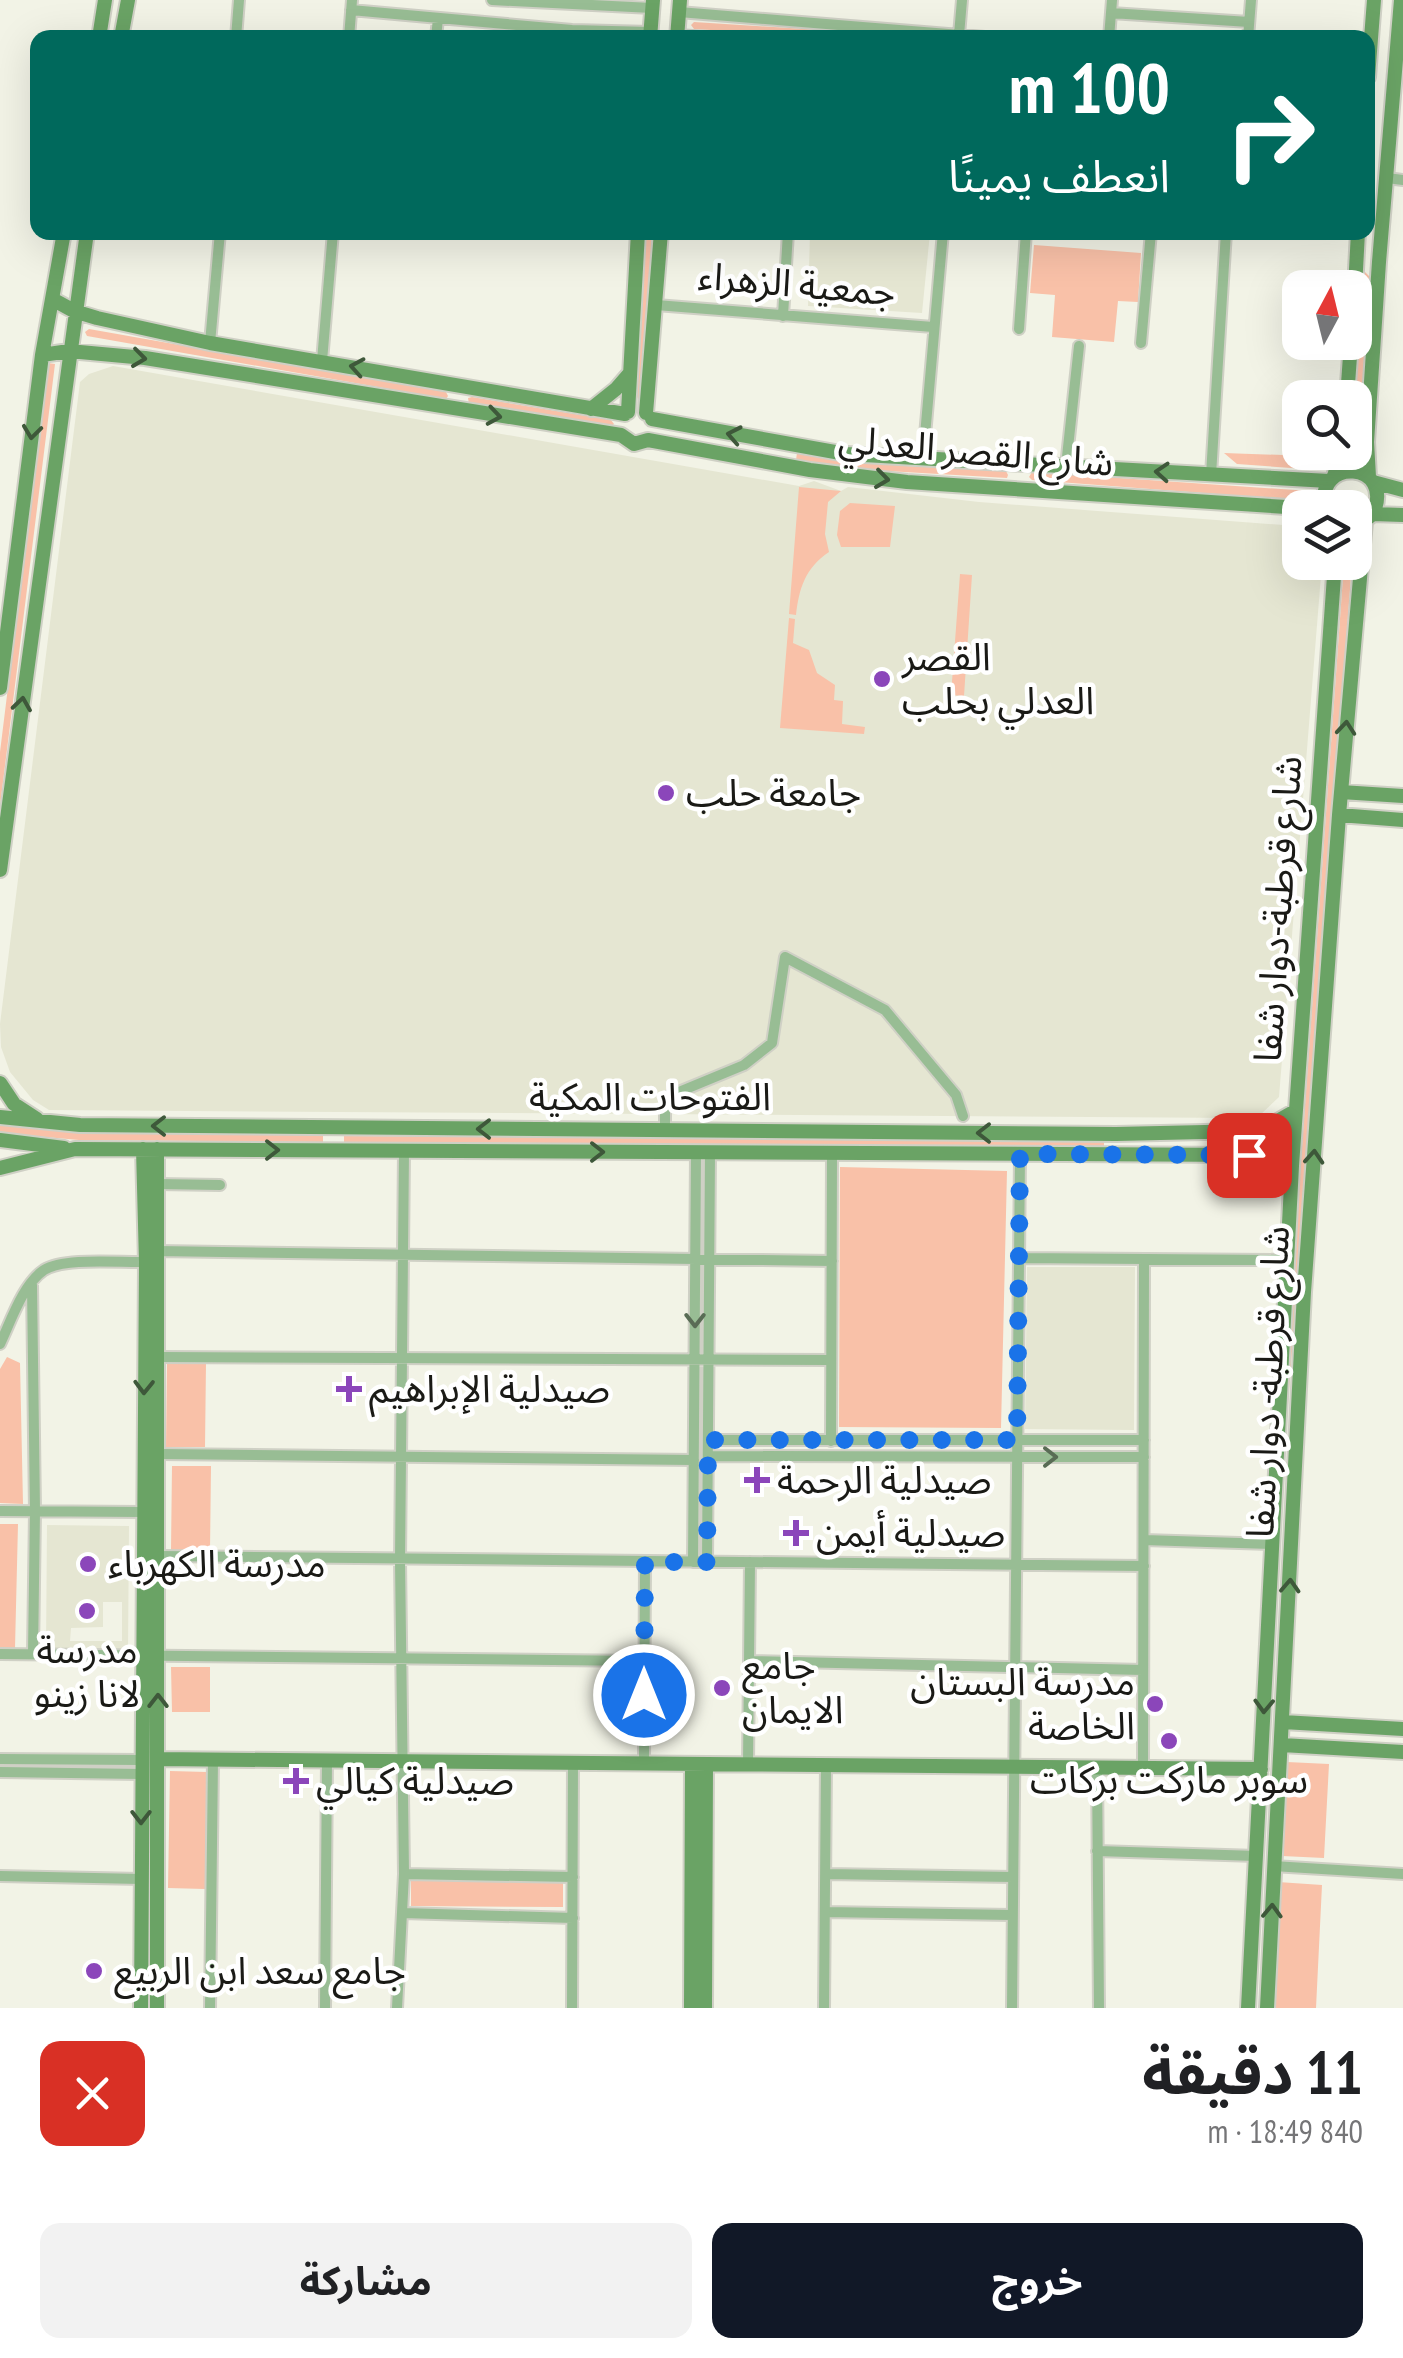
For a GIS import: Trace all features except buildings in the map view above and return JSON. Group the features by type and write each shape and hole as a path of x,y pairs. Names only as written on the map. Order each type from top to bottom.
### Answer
{"street":[{"path":"100,30 105,0"},
{"path":"122,30 128,0"},
{"path":"237,30 239,0"},
{"path":"492,0 653,4 651,30"},
{"path":"959,30 962,0"},
{"path":"1110,30 1112,0"},
{"path":"1248,30 1250,0"},
{"path":"1372,30 1374,0"},
{"name":"شارع قرطبة- دوار شفا","path":"1372,505 1378,493 1371,480 1367,442 1400,0"},
{"path":"506,24 508,2"},
{"path":"350,30 352,5 545,30"},
{"path":"680,6 895,30"},
{"path":"1111,13 1249,22"},
{"path":"437,30 438,18"},
{"path":"1386,178 1403,180"},
{"path":"0,688 42,354 63,240"},
{"path":"0,870 86,240"},
{"path":"210,343 219,240"},
{"path":"322,361 332,240"},
{"path":"621,436 620,422 627,413 638,240"},
{"path":"42,354 69,351 144,358 621,436 634,444 648,440 653,431 649,416 660,240"},
{"path":"783,316 788,240"},
{"path":"923,458 942,240"},
{"path":"1020,329 1026,240"},
{"path":"1141,343 1150,240"},
{"path":"1212,476 1226,240"},
{"path":"1355,270 1357,240"},
{"path":"1356,261 1379,262"},
{"path":"52,299 74,312 210,343 649,416"},
{"name":"جمعية الزهراء","path":"656,305 933,327"},
{"name":"شارع القصر العدلي","path":"1066,466 1079,346"},
{"path":"591,408 630,373"},
{"path":"454,410 459,385"},
{"name":"شارع القصر العدلي","path":"649,416 846,454 1212,476 1331,479 1352,470 1403,490"},
{"name":"شارع القصر العدلي","path":"648,440 783,465 907,482 1282,507"},
{"path":"783,465 786,444"},
{"path":"1018,489 1019,464"},
{"path":"1326,490 1335,470"},
{"path":"1372,519 1403,515"},
{"name":"شارع قرطبة-دوار شفا","path":"1248,2008 1292,1166 1335,580"},
{"name":"شارع قرطبة- دوار شفا","path":"1267,2008 1304,1292 1359,580"},
{"path":"1341,792 1403,796"},
{"path":"1339,815 1403,820"},
{"path":"665,1130 664,1103 670,1096 744,1065 772,1044 785,958 885,1010 956,1095 963,1116"},
{"path":"0,1082 14,1104 42,1122"},
{"name":"الفتوحات المكية","path":"0,1118 80,1126 1116,1134 1248,1132 1296,1111"},
{"path":"335,1150 336,1128"},
{"path":"1116,1134 1117,1155"},
{"path":"0,1140 75,1149 1249,1155 1292,1166"},
{"path":"0,1168 75,1149"},
{"path":"141,2008 141,1767 159,1556 159,1357 151,1256 157,1184 150,1149"},
{"path":"150,1149 151,1256 143,1512 158,1759 157,2008"},
{"path":"397,2008 404,1874 400,1560 404,1151"},
{"path":"694,1562 696,1258 703,1153"},
{"path":"703,1153 709,1259 707,1562"},
{"path":"830,1441 832,1153"},
{"path":"1012,2008 1020,1154"},
{"path":"157,1184 220,1185"},
{"path":"0,1344 32,1282 45,1269 64,1264 151,1256 403,1254 832,1260"},
{"path":"1019,1258 1287,1260"},
{"path":"1143,1766 1144,1259"},
{"path":"32,1282 36,1511 33,1654"},
{"path":"1285,1292 1304,1292"},
{"path":"159,1357 832,1360"},
{"path":"708,1440 1144,1440"},
{"path":"160,1454 694,1460"},
{"path":"708,1456 1144,1457"},
{"path":"1273,1496 1294,1497"},
{"path":"0,1511 143,1512"},
{"path":"1144,1540 1271,1544"},
{"path":"159,1556 1144,1566"},
{"path":"644,1763 645,1562"},
{"path":"748,1764 750,1562"},
{"path":"0,1654 644,1660"},
{"path":"749,1661 1143,1670"},
{"path":"1284,1722 1403,1729"},
{"path":"1282,1745 1403,1752"},
{"path":"0,1759 141,1767"},
{"path":"158,1759 1261,1769"},
{"path":"210,2008 213,1760"},
{"path":"324,2008 328,1760"},
{"path":"572,2008 574,1763"},
{"path":"691,2008 698,1945 699,1764"},
{"path":"824,2008 826,1764"},
{"path":"1098,1766 1099,2008"},
{"path":"0,1772 141,1767"},
{"path":"1097,1851 1257,1856"},
{"path":"1274,1866 1403,1874"},
{"path":"404,1874 573,1876"},
{"path":"826,1874 1013,1876"},
{"path":"0,1876 141,1879"},
{"path":"402,1912 573,1918"},
{"path":"825,1912 1012,1915"},
{"path":"698,1945 705,2008"},
{"path":"1251,1954 1270,1955"}],"shaded area":[{"path":"694,22 819,30 710,30 694,29"},
{"path":"645,240 652,240 643,397 639,400 636,395"},
{"path":"810,240 929,240 922,313 808,306"},
{"path":"1034,245 1141,253 1138,302 1118,301 1114,342 1052,337 1055,295 1030,293"},
{"path":"89,329 446,392 448,396 446,399 87,336 85,332"},
{"path":"1358,360 1365,360 1364,380 1356,380"},
{"path":"48,363 55,364 0,806 0,752"},
{"name":"جامعة حلب","path":"113,366 799,486 814,481 841,491 848,487 979,502 1282,525 1282,580 1321,580 1279,1097 1259,1116 1240,1118 49,1110 33,1100 10,1072 1,1047 0,1024 80,382 89,374"},
{"path":"468,398 611,420 614,424 610,428 469,404"},
{"path":"797,453 906,466 1006,471 1008,475 1007,478 870,470 796,460"},
{"path":"1224,453 1282,455 1282,467 1237,464"},
{"path":"1032,472 1295,490 1282,490 1282,499 1029,477"},
{"path":"799,487 841,491 828,502 825,534 829,552 805,580 796,615 789,614"},
{"path":"850,503 895,506 890,547 841,547 837,535 840,511"},
{"path":"960,574 972,575 964,696 951,695"},
{"path":"1343,580 1351,580 1282,1483 1278,1480"},
{"path":"789,618 795,619 793,643 809,650 817,673 835,685 834,700 843,701 842,724 865,727 864,734 780,728"},
{"path":"0,1125 79,1133 323,1135 323,1142 79,1140 0,1133"},
{"path":"344,1136 1104,1141 1104,1146 344,1142"},
{"path":"840,1167 1007,1171 1001,1428 839,1427"},
{"path":"1027,1267 1135,1267 1134,1430 1025,1429"},
{"path":"7,1357 20,1363 23,1504 0,1503 0,1369"},
{"path":"167,1362 206,1363 205,1447 166,1447"},
{"path":"172,1466 211,1466 210,1551 171,1550"},
{"path":"0,1524 18,1524 15,1648 0,1648"},
{"name":"مدرسة الكهرباء","path":"47,1525 129,1526 128,1650 46,1649","holes":["103,1602 122,1602 122,1641 70,1641 71,1628 103,1627"]},
{"path":"171,1667 210,1667 210,1712 172,1712"},
{"path":"1287,1762 1329,1764 1324,1858 1282,1856"},
{"path":"170,1771 207,1772 205,1889 168,1888"},
{"path":"411,1879 563,1881 563,1907 411,1906"},
{"path":"1278,1882 1322,1885 1316,2008 1272,2008"}],"place":[{"name":"القصر العدلي بحلب","path":"882,679"},
{"name":"جامعة حلب","path":"666,793"},
{"name":"صيدلية الإبراهيم","path":"349,1389"},
{"name":"صيدلية الرحمة","path":"757,1480"},
{"name":"صيدلية أيمن","path":"796,1533"},
{"name":"مدرسة الكهرباء","path":"88,1564"},
{"name":"مدرسة لانا زينو","path":"87,1611"},
{"name":"جامع الايمان","path":"722,1688"},
{"name":"مدرسة البستان الخاصة","path":"1155,1704"},
{"name":"سوبر ماركت بركات","path":"1169,1741"},
{"name":"صيدلية كيالي","path":"296,1781"},
{"name":"جامع سعد ابن الربيع","path":"94,1971"}],"route":[{"path":"644,1695 645,1562 707,1562 708,1440 1017,1440 1020,1154 1249,1155"}]}
